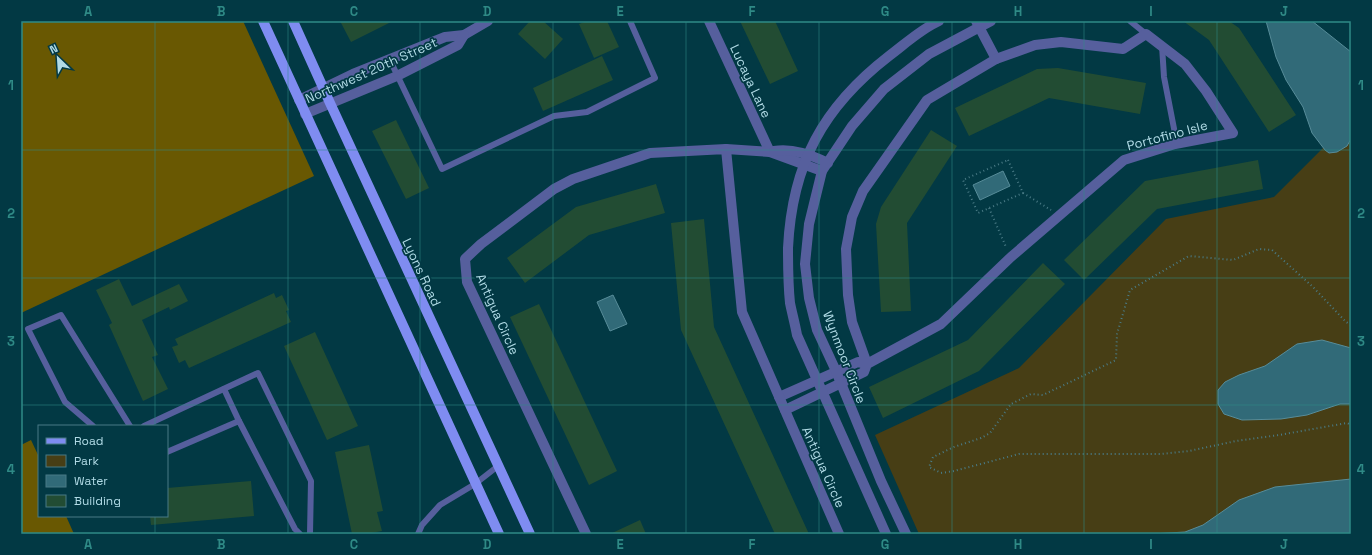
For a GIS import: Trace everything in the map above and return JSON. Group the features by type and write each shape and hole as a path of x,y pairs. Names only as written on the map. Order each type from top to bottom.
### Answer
{"main road":[{"path":"263,21 499,534"},
{"name":"Lyons Road","path":"293,21 323,89 530,534"}],"street":[{"name":"Northwest 20th Street","path":"299,100 353,74 445,37 464,35 488,21"},
{"name":"Lucaya Lane","path":"709,21 770,152"},
{"path":"886,534 798,335 790,303 788,267 789,222 794,193 803,163 819,132 847,93 884,60 939,21"},
{"name":"Wynmoor Circle","path":"906,534 880,481 836,371 817,330 809,298 806,264 809,224 825,167 852,126 884,89 929,54 977,24 991,21"},
{"path":"977,24 996,59"},
{"path":"867,364 852,322 848,295 846,249 852,217 863,191 927,100 996,59 1035,45 1061,42 1124,49 1146,34"},
{"name":"Portofino Isle","path":"836,371 858,362 867,364 941,324 1011,257 1124,160 1177,144 1232,133 1206,91 1185,64 1146,34"},
{"name":"Northwest 20th Street","path":"305,114 397,76 458,46 464,35"},
{"name":"Antigua Circle","path":"726,149 742,312 839,534"},
{"name":"Antigua Circle","path":"586,534 467,282 465,259 481,244 554,189 573,179 650,153 726,149 770,152 782,150 808,154 825,167"},
{"name":"Antigua Circle","path":"770,152 803,163 825,167"},
{"name":"Portofino Isle","path":"841,384 864,372 867,364"},
{"path":"779,397 836,371"},
{"path":"785,410 841,384"}],"lane":[{"path":"390,60 442,169 554,116 587,112 655,78 630,21"},
{"path":"1130,21 1146,34"},
{"path":"1162,46 1164,77 1177,144"},
{"path":"92,425 65,402 28,329 61,315 129,425"},
{"path":"146,425 258,373 311,481 310,534"},
{"path":"224,389 239,421 300,534"},
{"path":"168,452 239,421"},
{"path":"418,534 422,526 440,505 475,484 498,466"}],"path":[{"path":"1023,193 978,213 963,180 1008,160 1023,193 1059,215"},
{"path":"989,208 1011,257"},
{"path":"1351,325 1346,322 1313,287 1272,250 1259,248 1233,260 1189,256 1130,290 1117,334 1116,360 1043,395 1030,394 1011,404 990,433 933,457 929,467 941,473 1019,454 1161,454 1189,451 1236,441 1279,435 1330,425 1347,423 1351,425"}],"green space":[{"path":"1351,120 1351,514 1256,534 919,534 875,435 1019,368 1166,219 1274,197"}],"shaded area":[{"path":"21,21 243,21 314,176 21,313"},
{"path":"31,440 38,455 38,517 66,517 74,534 21,534 21,445"}],"water":[{"path":"1266,21 1312,21 1351,52 1351,139 1347,146 1337,152 1329,153 1325,150 1312,133 1303,107 1286,80 1276,57"},
{"path":"1003,171 1010,186 980,200 973,185"},
{"path":"613,295 627,324 610,331 597,302"},
{"path":"1322,340 1351,348 1351,404 1340,404 1307,415 1281,419 1242,420 1224,414 1218,404 1218,390 1225,382 1239,375 1265,366 1297,344"},
{"path":"1351,479 1351,534 1152,534 1185,532 1203,525 1239,500 1275,487"}],"building":[{"path":"340,21 393,21 351,42"},
{"path":"530,21 543,21 563,39 545,59 518,34"},
{"path":"587,21 607,21 619,47 594,58 579,24"},
{"path":"740,21 775,21 798,71 770,84"},
{"path":"1183,21 1229,21 1239,28 1296,115 1269,132 1209,40"},
{"path":"602,56 613,80 543,111 533,88"},
{"path":"1058,68 1146,83 1140,114 1049,98 969,136 955,108 1037,69"},
{"path":"396,120 429,188 406,199 372,131"},
{"path":"931,130 957,146 907,223 911,311 881,312 876,224 881,207"},
{"path":"1258,160 1263,189 1157,209 1084,280 1064,260 1145,181"},
{"path":"656,184 665,213 589,235 525,283 507,258 576,207"},
{"path":"704,219 714,327 809,534 775,534 681,330 671,223"},
{"path":"1043,263 1065,284 979,371 883,418 869,387 968,340"},
{"path":"119,279 132,306 179,284 188,301 170,310 169,307 142,320 158,355 152,357 168,389 143,401 109,325 112,323 96,290"},
{"path":"274,293 276,298 282,295 289,310 286,311 291,322 189,368 185,360 179,363 172,347 178,345 175,339"},
{"path":"539,304 617,471 589,485 510,317"},
{"path":"315,332 358,426 327,440 284,346"},
{"path":"369,445 383,511 377,512 382,531 366,534 352,534 335,452"},
{"path":"251,481 254,516 151,525 150,517 168,517 168,488"},
{"path":"640,520 646,534 610,534"}]}
